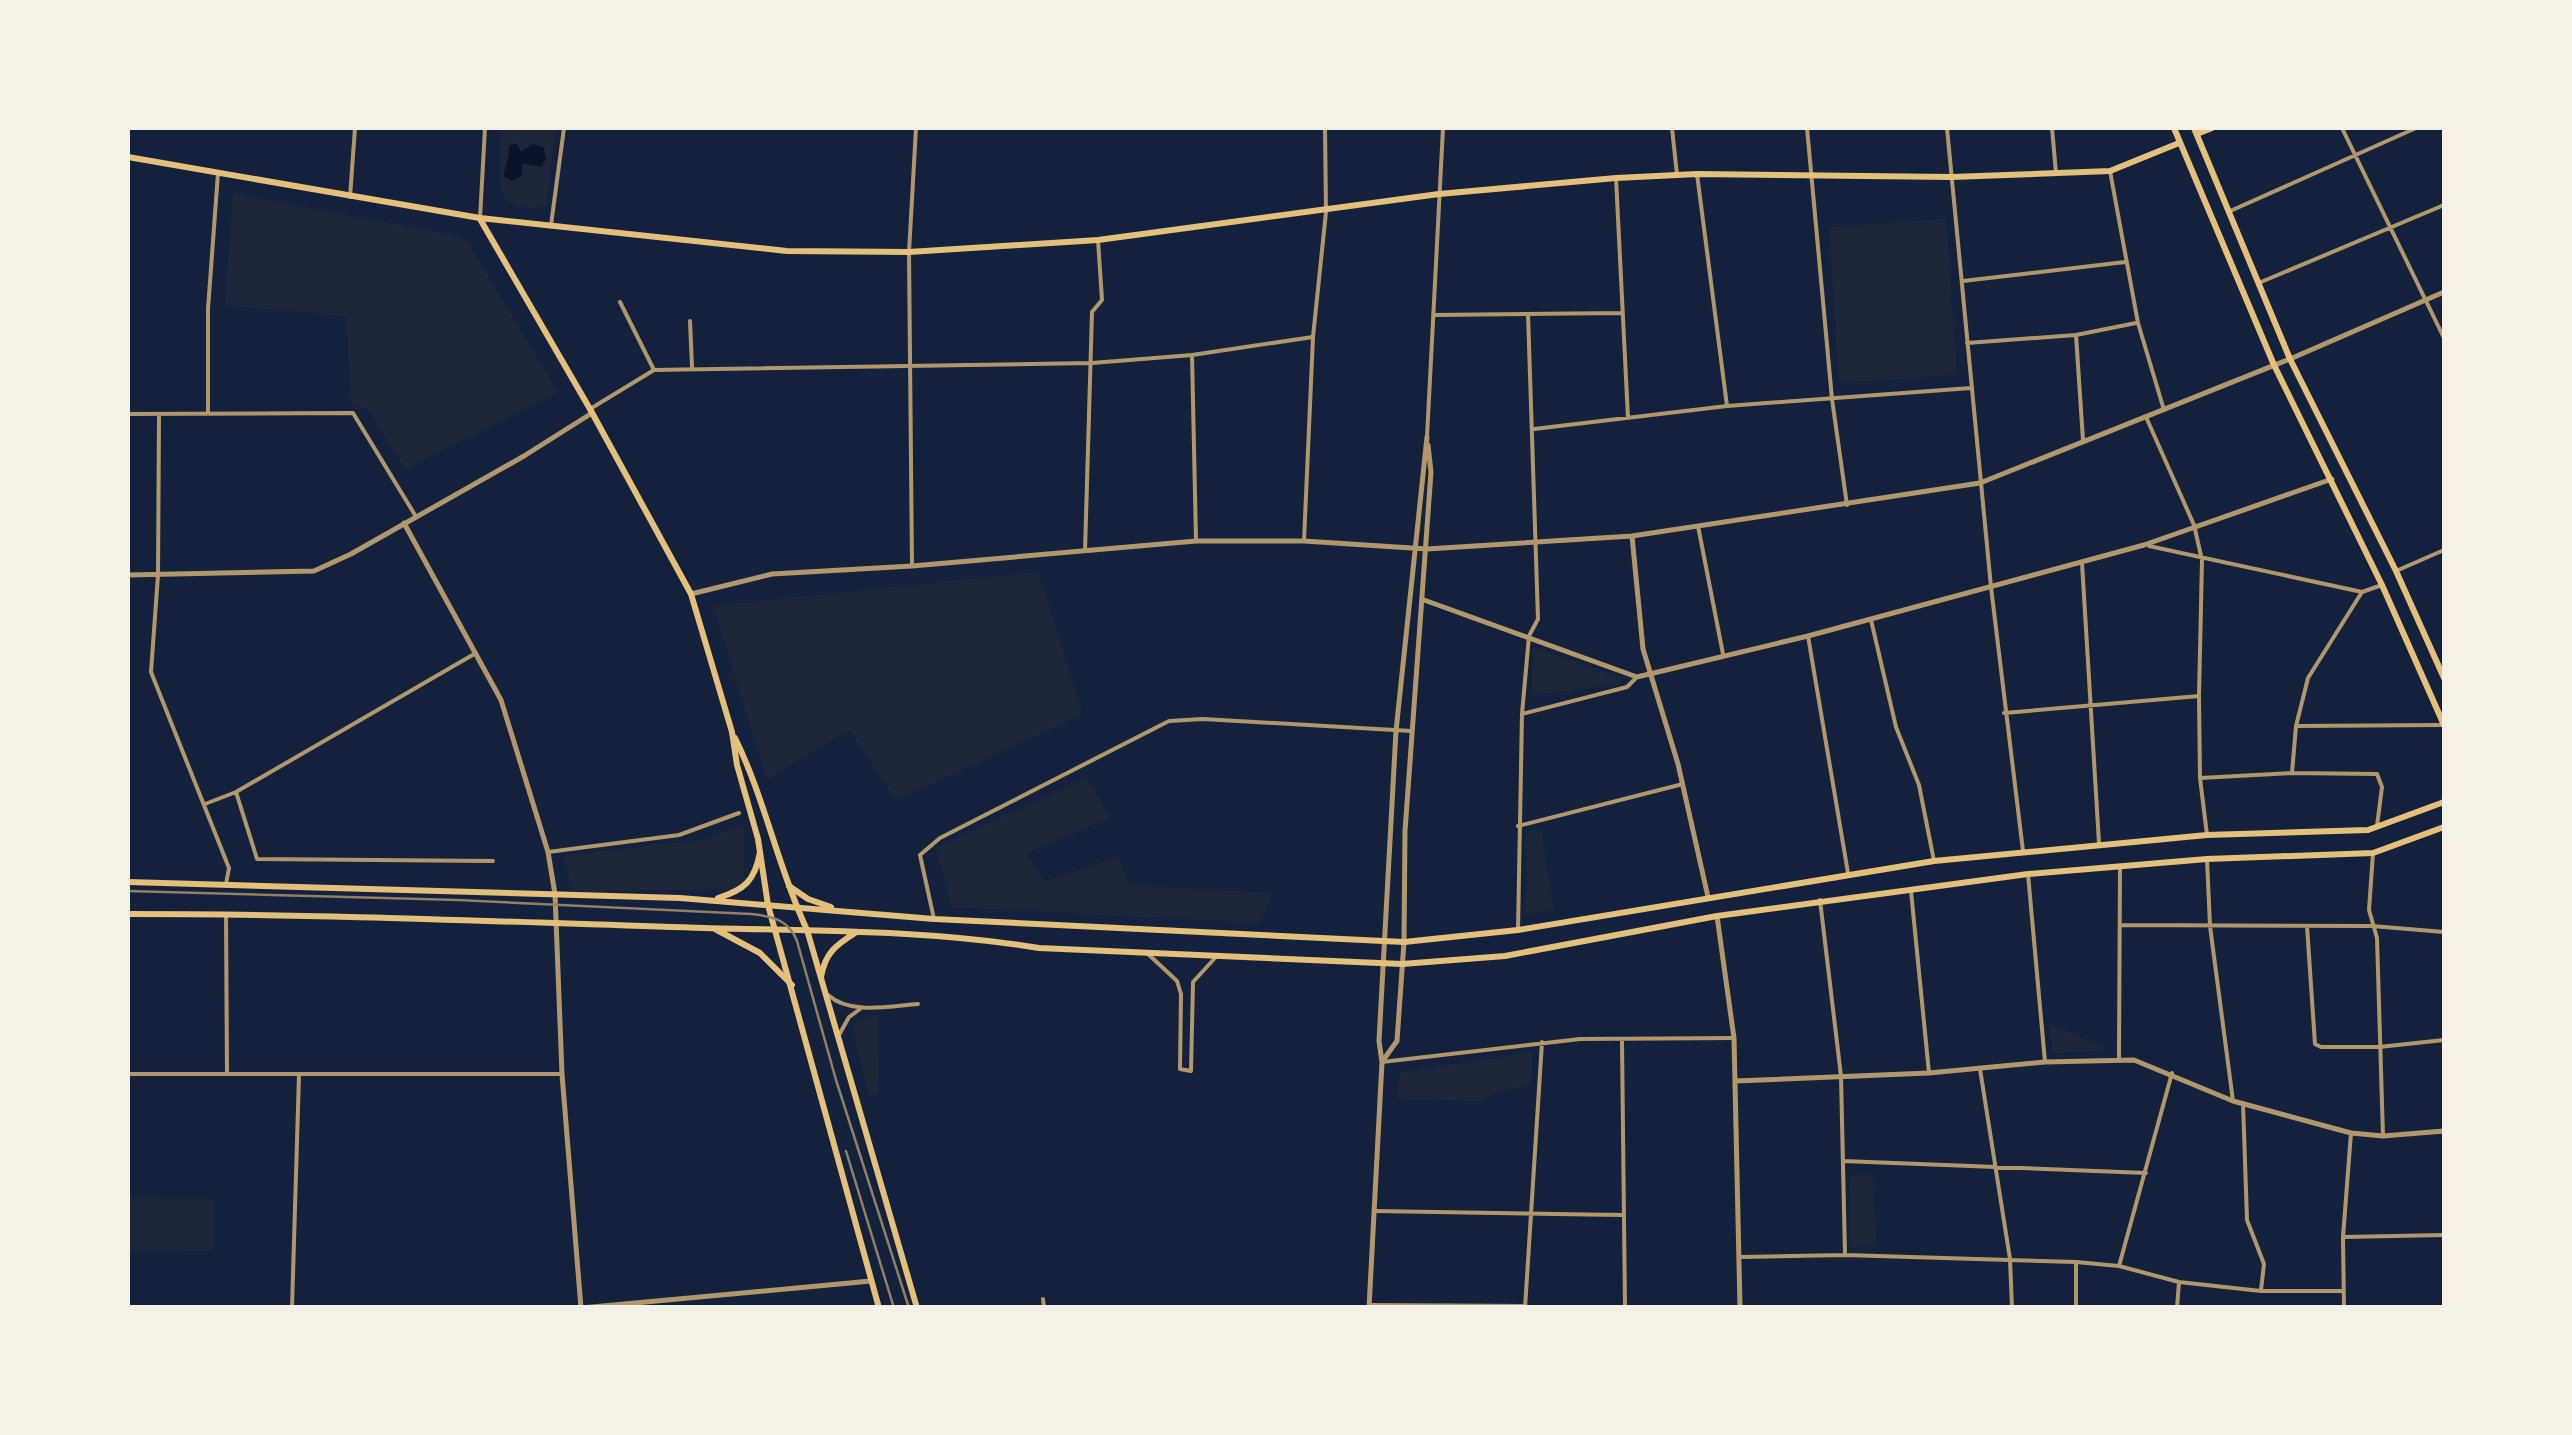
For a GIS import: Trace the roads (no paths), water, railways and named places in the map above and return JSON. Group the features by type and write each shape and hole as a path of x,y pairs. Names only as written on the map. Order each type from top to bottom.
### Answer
{"main road":[{"path":"2174,128 2274,365 2332,479 2444,725"},
{"path":"2212,128 2196,131 2256,284 2444,678"},
{"path":"128,157 480,218 788,251 909,252 1098,240 1439,194 1616,178 1698,174 1952,177 2110,171 2179,142"},
{"path":"480,218 691,594 751,808 768,905 879,1308"},
{"path":"732,732 747,762 828,995 917,1308"},
{"path":"128,882 712,900 934,919 1404,942 1518,930 1934,861 2099,843 2377,827 2444,802"},
{"path":"128,914 857,931 992,940 1039,948 1402,964 1524,954 1717,916 2028,874 2207,858 2372,854 2444,828"},
{"path":"712,900 742,889 752,880 760,852"},
{"path":"788,886 808,899 846,911"},
{"path":"714,928 760,953 792,985"},
{"path":"822,977 830,949 857,931"}],"street":[{"path":"350,197 355,128"},
{"path":"480,218 485,128"},
{"path":"551,225 564,128"},
{"path":"912,566 909,252 916,128"},
{"path":"1304,541 1312,337 1326,212 1326,128"},
{"path":"1443,128 1427,437 1396,731 1369,1306 1525,1307 1542,1042"},
{"path":"1672,128 1677,175"},
{"path":"1807,128 1832,398 1847,505"},
{"path":"1947,128 1990,587 2023,852"},
{"path":"2052,128 2056,175"},
{"path":"2342,128 2444,338"},
{"path":"2228,212 2416,128"},
{"path":"2110,171 2138,323 2164,410"},
{"path":"208,414 208,309 218,174"},
{"path":"1698,174 1727,406"},
{"path":"1616,178 1628,419"},
{"path":"2256,284 2444,204"},
{"path":"1085,551 1092,312 1102,300 1098,240"},
{"path":"1963,281 2125,262"},
{"path":"691,594 772,574 1196,541 1304,541 1427,549 1632,536 1980,483 2290,359 2444,292"},
{"path":"620,302 654,370"},
{"path":"1433,315 1622,313"},
{"path":"1518,930 1522,714 1529,636 1538,618 1528,314"},
{"path":"690,321 692,367"},
{"path":"1968,343 2076,335 2138,323"},
{"path":"2076,335 2084,442"},
{"path":"128,575 314,571 524,456 654,370 1092,364 1312,337"},
{"path":"1192,354 1196,541"},
{"path":"1534,429 1727,406 1971,388"},
{"path":"128,414 353,412 416,516"},
{"path":"160,414 158,575 151,672 229,868 225,886"},
{"path":"2146,416 2194,525 2202,560 2198,696 2206,835"},
{"path":"1382,1062 1397,1041 1404,942 1405,831 1431,472 1427,437"},
{"path":"1424,600 1637,677 1649,676 2144,545 2332,479"},
{"path":"404,524 476,653 513,729 548,852 555,894 562,1074 581,1308 871,1281"},
{"path":"1698,526 1724,658"},
{"path":"1632,536 1643,649 1683,784 1708,897"},
{"path":"2144,545 2362,592 2382,585"},
{"path":"2396,571 2444,550"},
{"path":"2082,561 2099,843"},
{"path":"2292,773 2296,726 2308,678 2362,592"},
{"path":"1871,620 1896,727 1919,786 1934,861"},
{"path":"1808,636 1848,874"},
{"path":"205,804 236,792 476,653"},
{"path":"1522,714 1628,687 1637,677"},
{"path":"2004,713 2198,696"},
{"path":"934,919 920,855 940,838 1170,721 1203,719 1411,731"},
{"path":"2296,726 2444,725"},
{"path":"2200,778 2377,774 2382,786 2377,827"},
{"path":"1518,826 1683,784"},
{"path":"236,792 256,858 493,861"},
{"path":"548,852 679,835 738,813"},
{"path":"2372,854 2372,926 2377,938 2384,1136"},
{"path":"2207,858 2210,926 2233,1101"},
{"path":"2120,866 2120,1060"},
{"path":"2028,874 2045,1062"},
{"path":"1910,891 1929,1073"},
{"path":"1820,900 1841,1076 1845,1255"},
{"path":"226,914 226,1074"},
{"path":"1717,916 1734,1038 1740,1308"},
{"path":"2120,925 2372,926 2444,932"},
{"path":"2307,926 2315,1044 2321,1048 2380,1047 2444,1040"},
{"path":"1147,953 1177,981 1181,994 1180,1069 1191,1071 1193,982 1215,958"},
{"path":"828,995 835,1002 864,1007 918,1004"},
{"path":"839,1035 848,1018 864,1007"},
{"path":"1382,1062 1542,1042 1734,1038"},
{"path":"1622,1041 1624,1308"},
{"path":"1735,1081 2134,1060 2233,1101 2351,1132 2384,1136 2444,1132"},
{"path":"1980,1068 2010,1258 2012,1308"},
{"path":"2119,1266 2172,1073"},
{"path":"128,1074 562,1074"},
{"path":"292,1308 299,1075"},
{"path":"2243,1104 2247,1220 2264,1264 2261,1291"},
{"path":"2344,1308 2343,1237 2351,1132"},
{"path":"1843,1161 2146,1172"},
{"path":"1375,1211 1624,1215"},
{"path":"2343,1237 2444,1235"},
{"path":"1740,1256 2010,1258 2119,1266 2179,1282 2261,1291 2341,1291"},
{"path":"2076,1262 2076,1308"},
{"path":"2177,1308 2179,1282"},
{"path":"1042,1299 1044,1308"}],"tram line":[{"path":"128,891 458,900 751,914 779,920 797,941 836,1080 909,1308"},
{"path":"846,1151 894,1308"}]}
